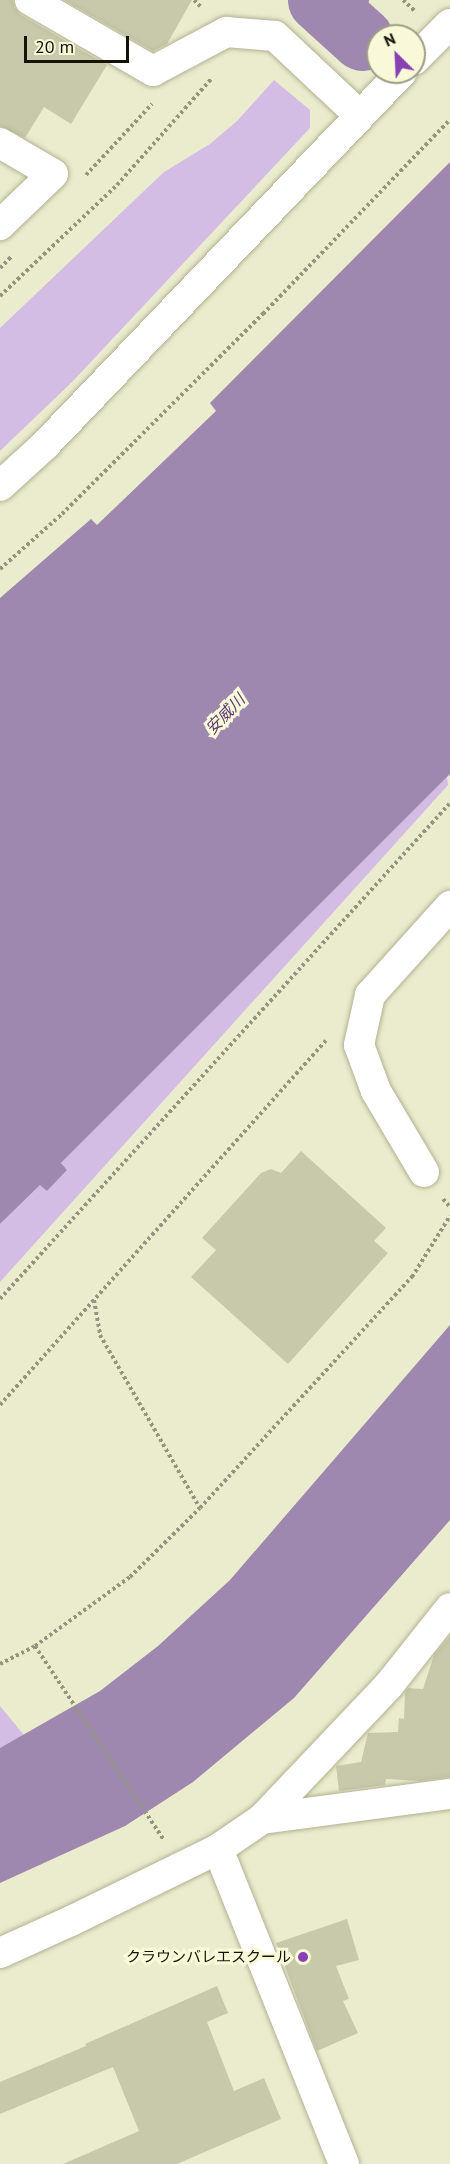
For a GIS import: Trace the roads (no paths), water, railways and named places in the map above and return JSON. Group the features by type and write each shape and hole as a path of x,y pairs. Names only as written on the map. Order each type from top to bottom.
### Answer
{"street":[{"path":"30,0 153,71 226,32 275,36 359,115"},
{"path":"426,40 437,22"},
{"path":"0,486 45,445 390,84"},
{"path":"0,143 53,174 0,225"},
{"path":"423,1172 376,1091 359,1045 370,995 450,906"},
{"path":"0,1953 218,1849 262,1819 389,1685 450,1608"},
{"path":"262,1819 450,1794"},
{"path":"218,1849 344,2164"}],"water":[{"name":"安威川","path":"450,162 450,774 61,1163 67,1170 47,1191 40,1185 0,1224 0,598 91,519 97,525 216,411 210,403"},
{"path":"450,1325 450,1520 294,1698 193,1782 125,1826 0,1883 0,1748 100,1691 158,1646 230,1580"}],"waterway":[{"path":"319,0 362,39"},
{"path":"343,21 364,0"}],"place":[{"name":"クラウンバレエスクール","path":"303,1957"}]}
